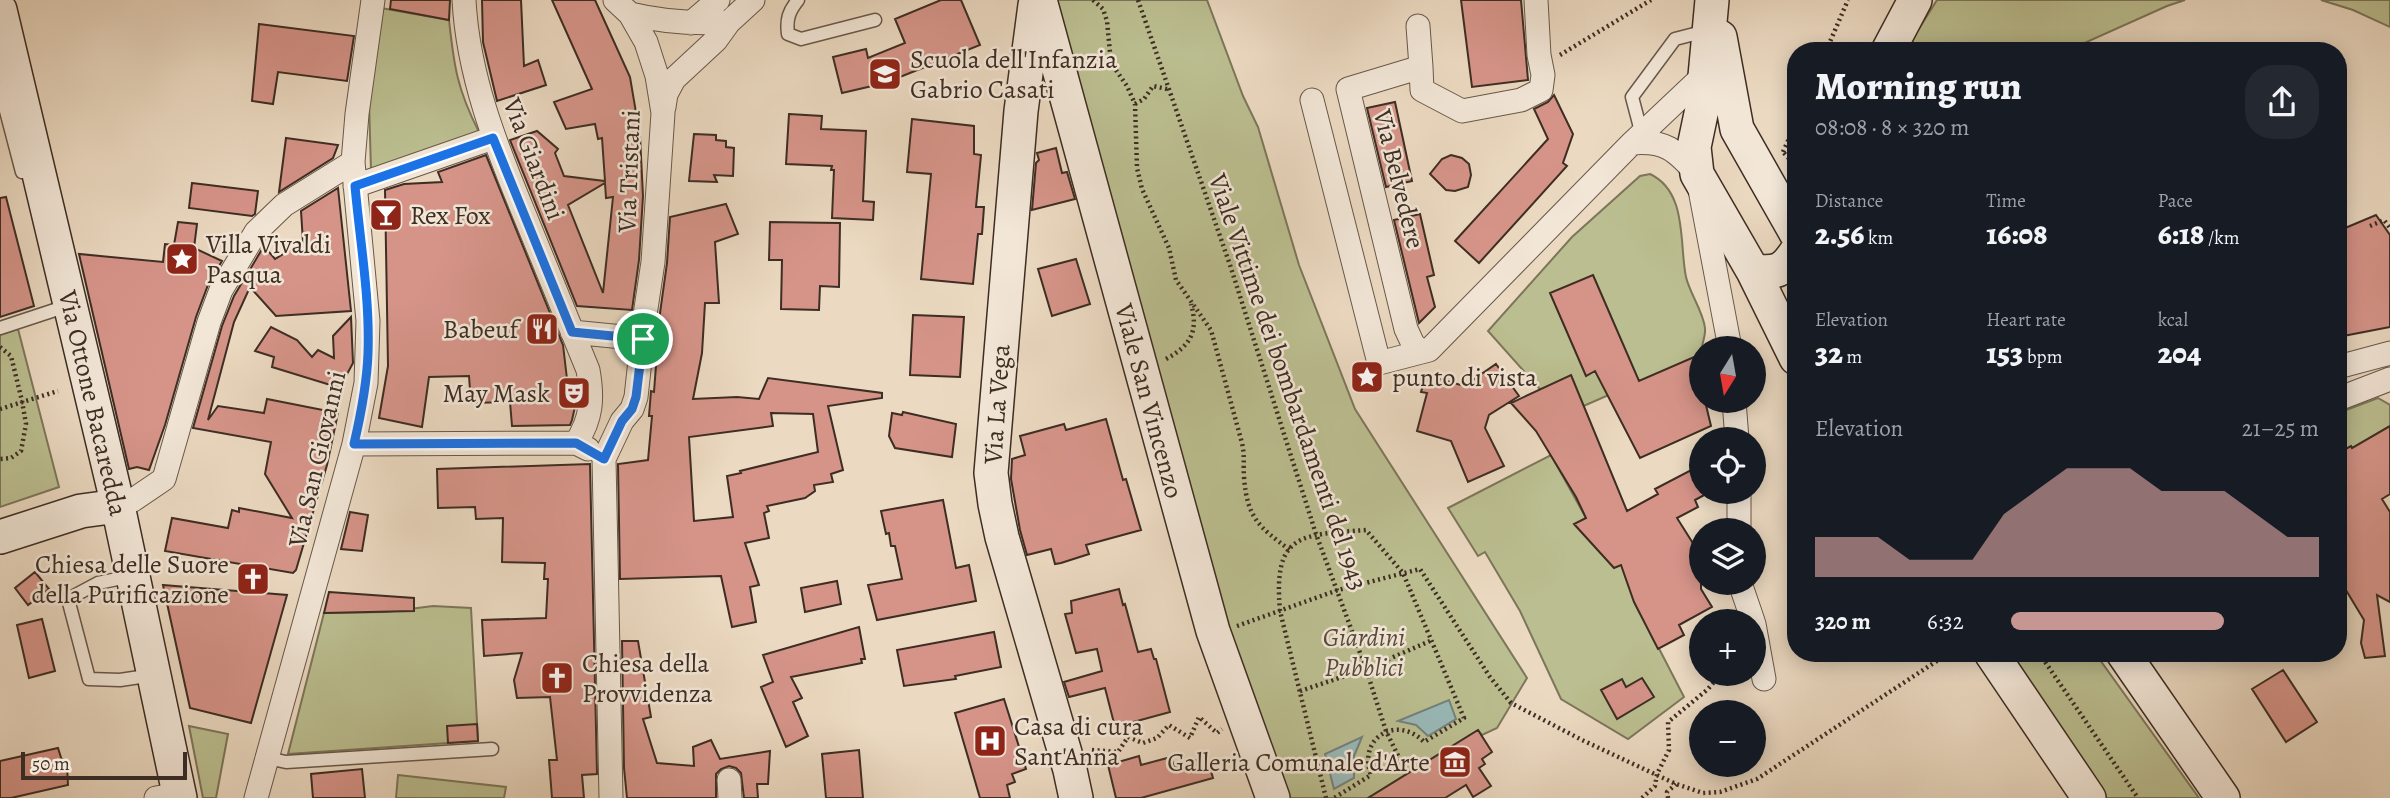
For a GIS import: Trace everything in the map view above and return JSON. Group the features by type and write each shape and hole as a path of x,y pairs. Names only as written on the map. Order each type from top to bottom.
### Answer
{"street":[{"name":"Via San Giovanni","path":"256,798 354,444 366,383 368,321 353,162 373,0"},
{"name":"Via Giardini","path":"464,0 466,34 476,81 493,138 588,370 592,400"},
{"path":"691,23 718,0"},
{"path":"663,113 666,94 674,79 716,40 729,22 752,0"},
{"name":"Via La Vega","path":"1038,0 1024,93 991,473 1002,537 1072,779"},
{"name":"Viale San Vincenzo","path":"1038,0 1213,631 1273,798"},
{"name":"Via Belvedere","path":"1418,26 1422,90 1462,111 1521,100 1541,90 1544,75 1539,55 1536,0"},
{"path":"1893,42 1915,0"},
{"path":"622,7 654,20 729,22"},
{"name":"Via Tristani","path":"622,7 646,42 657,76 663,113 653,262 636,397 632,409"},
{"name":"Via Ottone Bacaredda","path":"0,10 59,309 122,578 148,676 170,797"},
{"path":"1712,10 1702,109 1694,147 1728,336"},
{"path":"1712,10 1737,129"},
{"name":"Via Belvedere","path":"1421,67 1348,89 1406,329 1413,344 1421,352"},
{"path":"1312,100 1379,363 1429,350 1637,139 1706,74"},
{"path":"1024,93 1044,92 1067,98"},
{"path":"1668,111 1718,111 1787,175"},
{"path":"355,186 493,138"},
{"path":"1637,139 1666,145 1682,157 1697,174 1753,271 1787,340"},
{"path":"1770,159 1787,207"},
{"path":"0,537 81,511 133,500 163,478 221,290 257,232 284,205 353,162"},
{"path":"1716,277 1753,271 1778,271 1787,265"},
{"path":"572,332 643,339"},
{"path":"2347,365 2390,353"},
{"path":"2347,396 2390,379"},
{"path":"576,443 588,424 592,400 632,409 622,421 604,459 611,798"},
{"path":"354,444 576,443 604,459"},
{"path":"1997,662 2089,798"},
{"path":"2129,662 2222,798"}],"lane":[{"path":"798,0 790,10 786,22 788,34 801,39 875,20"},
{"path":"1637,139 1632,97 1675,39 1712,10"},
{"path":"0,88 23,179"},
{"path":"0,328 59,309"},
{"path":"122,578 98,583 68,599 89,679 120,680 148,676"},
{"name":"Via Ottone Bacaredda","path":"130,628 148,676"},
{"path":"267,758 286,762 492,749"}],"path":[{"path":"1093,0 1103,9 1107,21 1111,63 1127,86 1135,104 1137,168 1142,189 1169,248 1176,280 1206,321 1215,341 1242,443 1244,480 1253,518 1290,551"},
{"name":"Viale Vittime dei bombardamenti del 1943","path":"1138,0 1230,265 1316,534 1387,731 1408,774"},
{"path":"1542,66 1651,0"},
{"path":"1830,42 1848,0"},
{"path":"1135,104 1144,99 1153,86 1168,90"},
{"path":"1770,159 1787,135"},
{"path":"2370,226 2384,220 2390,228"},
{"path":"1159,363 1179,352 1189,339 1196,321 1191,303"},
{"path":"0,347 11,356 26,424 21,451 11,458 0,459"},
{"path":"0,409 58,391"},
{"path":"1326,798 1280,611 1278,583 1282,560 1301,538 1316,534 1366,530 1403,573 1464,718 1424,742 1404,729 1387,731 1376,738 1368,752 1371,775 1334,798"},
{"path":"1228,629 1338,590 1420,569 1490,677 1511,703 1582,740 1676,784 1703,793 1720,792 1757,779 1936,662"},
{"path":"1300,691 1366,669 1430,641"},
{"path":"2045,662 2138,798"},
{"path":"1642,798 1655,786 1657,775 1669,750 1668,722 1710,686"},
{"path":"1072,779 1118,752 1128,737 1143,743 1157,738 1169,725 1190,738 1199,717 1217,733 1227,726"},
{"path":"1668,798 1667,792 1676,784"}],"green space":[{"name":"Giardini Pubblici","path":"1052,0 1207,0 1243,96 1258,127 1299,265 1355,409 1527,678 1497,728 1482,735 1478,730 1368,798 1285,798 1224,631"},
{"path":"1937,0 2185,0 2086,42 1911,42"},
{"path":"2321,0 2390,0 2390,27 2353,10"},
{"path":"381,8 449,20 458,77 479,132 371,170 369,102"},
{"path":"1650,174 1662,182 1671,193 1680,220 1686,277 1702,315 1705,336 1689,336 1689,360 1563,415 1488,331 1572,237 1640,176"},
{"path":"18,329 59,487 0,507 0,335"},
{"path":"2378,398 2390,405 2390,426 2352,448 2347,448 2347,410"},
{"path":"1551,455 1586,518 1575,525 1614,567 1632,559 1635,602 1684,697 1628,739 1561,699 1520,611 1485,552 1478,556 1448,508"},
{"path":"433,606 471,608 478,741 288,754 324,613 386,612"},
{"path":"2010,662 2101,662 2199,798 2103,798"},
{"path":"189,726 228,734 216,798 203,798"},
{"path":"398,775 506,787 504,798 396,798"}],"water":[{"path":"1449,700 1456,719 1428,736 1416,725 1398,721"},
{"path":"1362,737 1354,756 1354,778 1334,789 1325,754"}],"building":[{"path":"391,0 450,0 449,20 390,9"},
{"path":"482,0 521,0 524,66 538,60 546,85 497,101 483,42"},
{"path":"552,0 595,0 630,77 640,136 643,196 639,260 632,310 577,306 510,140 537,131 558,149 555,153 564,176 605,181 602,138 598,139 595,124 566,129 554,102 592,89","holes":["605,183 606,198 613,197 603,293 568,205"]},
{"path":"941,0 961,0 980,45 885,83 842,93 833,57 866,49 868,58 905,43 895,19"},
{"path":"1461,0 1521,0 1528,80 1472,87"},
{"path":"259,24 354,36 347,81 278,72 273,104 252,101"},
{"path":"1554,95 1573,134 1563,163 1567,166 1479,263 1455,241 1548,139 1534,109 1548,102"},
{"path":"1395,102 1412,181 1386,187 1367,108"},
{"path":"789,114 822,116 821,129 866,131 863,201 874,202 873,220 832,218 832,166 786,164"},
{"path":"912,119 974,126 974,154 981,155 976,207 984,207 982,234 978,234 973,284 921,279 931,174 907,172"},
{"path":"694,134 716,135 716,140 726,141 726,147 734,148 733,176 714,175 717,182 689,181"},
{"path":"286,138 338,145 333,158 279,192"},
{"path":"1056,148 1062,173 1067,172 1075,199 1032,210 1036,163 1039,160 1037,153"},
{"path":"486,155 563,345 567,379 575,380 577,398 570,425 512,426 510,402 471,403 469,376 429,377 422,427 379,418 388,366 385,190 404,184 442,182 438,172"},
{"path":"1451,155 1462,158 1469,164 1471,175 1468,187 1455,191 1446,190 1430,174 1442,159"},
{"path":"192,183 258,191 255,214 252,216 189,208"},
{"path":"338,188 351,311 276,316 250,287 234,322 208,420 218,406 264,413 267,399 338,413 327,465 296,570 293,573 165,551 172,518 228,528 232,510 239,512 239,508 292,518 265,474 271,442 193,428 222,326 234,296 264,246 275,259 303,242 301,211"},
{"path":"6,197 34,306 0,317 0,198"},
{"path":"726,204 738,234 715,242 719,303 705,303 702,353 693,399 759,399 768,378 882,393 882,398 828,406 843,470 831,474 833,482 814,485 815,491 805,498 767,506 769,511 764,513 769,538 745,543 759,585 750,587 756,622 732,627 721,576 620,579 618,464 648,460 651,391 654,392 670,217","holes":["771,413 813,414 818,452 727,476 733,517 694,521 689,437 773,426"]},
{"path":"1420,214 1434,275 1427,277 1435,307 1419,323 1394,220"},
{"path":"2376,215 2390,235 2390,327 2347,335 2347,227"},
{"path":"178,222 197,224 194,248 222,261 208,285 196,317 149,470 137,467 129,469 79,254 163,262 165,244 174,245"},
{"path":"770,222 840,223 839,287 820,286 819,310 781,309 782,260 769,260"},
{"path":"1076,259 1090,304 1052,316 1038,269"},
{"path":"1593,275 1639,381 1689,359 1689,413 1708,413 1711,426 1689,427 1689,436 1640,458 1595,371 1586,376 1550,293"},
{"path":"913,315 964,317 960,377 910,375"},
{"path":"351,317 353,363 343,389 339,388 337,392 337,387 272,367 274,357 255,351 271,327 297,340 312,357 318,350 334,358 333,336"},
{"path":"1496,364 1519,396 1489,415 1485,428 1504,466 1468,482 1451,441 1417,431 1427,393 1421,392 1426,375 1464,386"},
{"path":"1571,375 1627,511 1658,494 1655,489 1689,471 1689,504 1697,504 1698,507 1677,518 1689,537 1689,595 1705,595 1712,607 1689,609 1689,620 1679,625 1684,635 1658,649 1634,602 1621,565 1614,568 1574,524 1586,518 1576,497 1536,431 1511,403"},
{"path":"903,412 956,424 952,457 895,448 889,436 892,413 902,415"},
{"path":"1106,419 1123,480 1126,479 1141,530 1086,545 1089,554 1061,563 1055,564 1051,549 1027,555 1011,479 1012,459 1025,455 1020,436 1064,424 1066,430"},
{"path":"2390,426 2390,494 2382,499 2390,512 2390,602 2377,595 2385,656 2365,658 2361,643 2364,620 2347,592 2347,448 2352,448"},
{"path":"590,464 597,774 582,775 584,798 552,798 549,760 557,760 550,697 517,698 514,680 522,653 484,656 482,620 546,618 548,579 544,579 545,563 502,562 503,518 476,519 475,507 438,508 437,469"},
{"path":"943,500 956,568 969,565 976,601 877,620 868,585 902,579 895,546 891,546 889,533 886,534 881,511"},
{"path":"350,512 368,515 362,551 341,549"},
{"path":"35,572 49,589 28,605 15,588"},
{"path":"837,581 841,604 805,612 801,588"},
{"path":"163,585 287,595 251,723 190,708"},
{"path":"1119,589 1138,652 1151,649 1156,659 1170,712 1115,727 1105,688 1069,697 1064,682 1102,671 1097,649 1076,653 1065,614 1072,613 1071,601"},
{"path":"329,592 414,598 414,611 324,613"},
{"path":"42,619 55,671 29,678 17,625"},
{"path":"859,627 865,659 861,659 862,663 791,677 802,698 793,702 808,736 786,747 761,687 773,682 763,655"},
{"path":"994,632 1001,667 955,676 956,679 904,686 897,650"},
{"path":"622,641 638,641 651,717 643,719 657,763 694,766 693,747 711,740 720,759 770,751 768,784 757,784 758,798 744,798 741,773 729,766 716,774 716,798 627,798"},
{"path":"2283,670 2317,722 2286,742 2252,689"},
{"path":"1642,678 1654,697 1617,719 1601,690 1622,679 1626,687"},
{"name":"Casa di cura Sant'Anna","path":"1004,699 1026,769 1012,774 1015,782 1007,785 1010,798 980,798 955,713"},
{"path":"477,724 478,741 448,743 447,726"},
{"name":"Galleria Comunale d'Arte","path":"1478,730 1492,752 1482,759 1485,764 1479,768 1491,786 1473,797 1466,785 1445,798 1368,798"},
{"path":"58,748 64,767 67,766 68,785 0,798 0,761"},
{"path":"859,750 863,798 826,798 822,754"},
{"path":"1139,756 1141,765 1171,757 1174,767 1207,757 1213,778 1141,798 1116,798 1108,765"},
{"path":"362,769 365,798 313,798 311,774"}],"place":[{"name":"Scuola dell'Infanzia Gabrio Casati","path":"885,74"},
{"name":"Rex Fox","path":"386,215"},
{"name":"Villa Vivaldi Pasqua","path":"182,259"},
{"name":"Babeuf","path":"542,329"},
{"name":"punto di vista","path":"1367,377"},
{"name":"May Mask","path":"574,393"},
{"name":"Chiesa delle Suore della Purificazione","path":"253,579"},
{"name":"Chiesa della Provvidenza","path":"557,678"},
{"name":"Casa di cura Sant'Anna","path":"990,741"},
{"name":"Galleria Comunale d'Arte","path":"1455,762"}],"route":[{"path":"493,138 572,332 643,339 636,397 604,459 576,443 354,444 366,383 368,354 368,321 355,186 493,138"}]}
